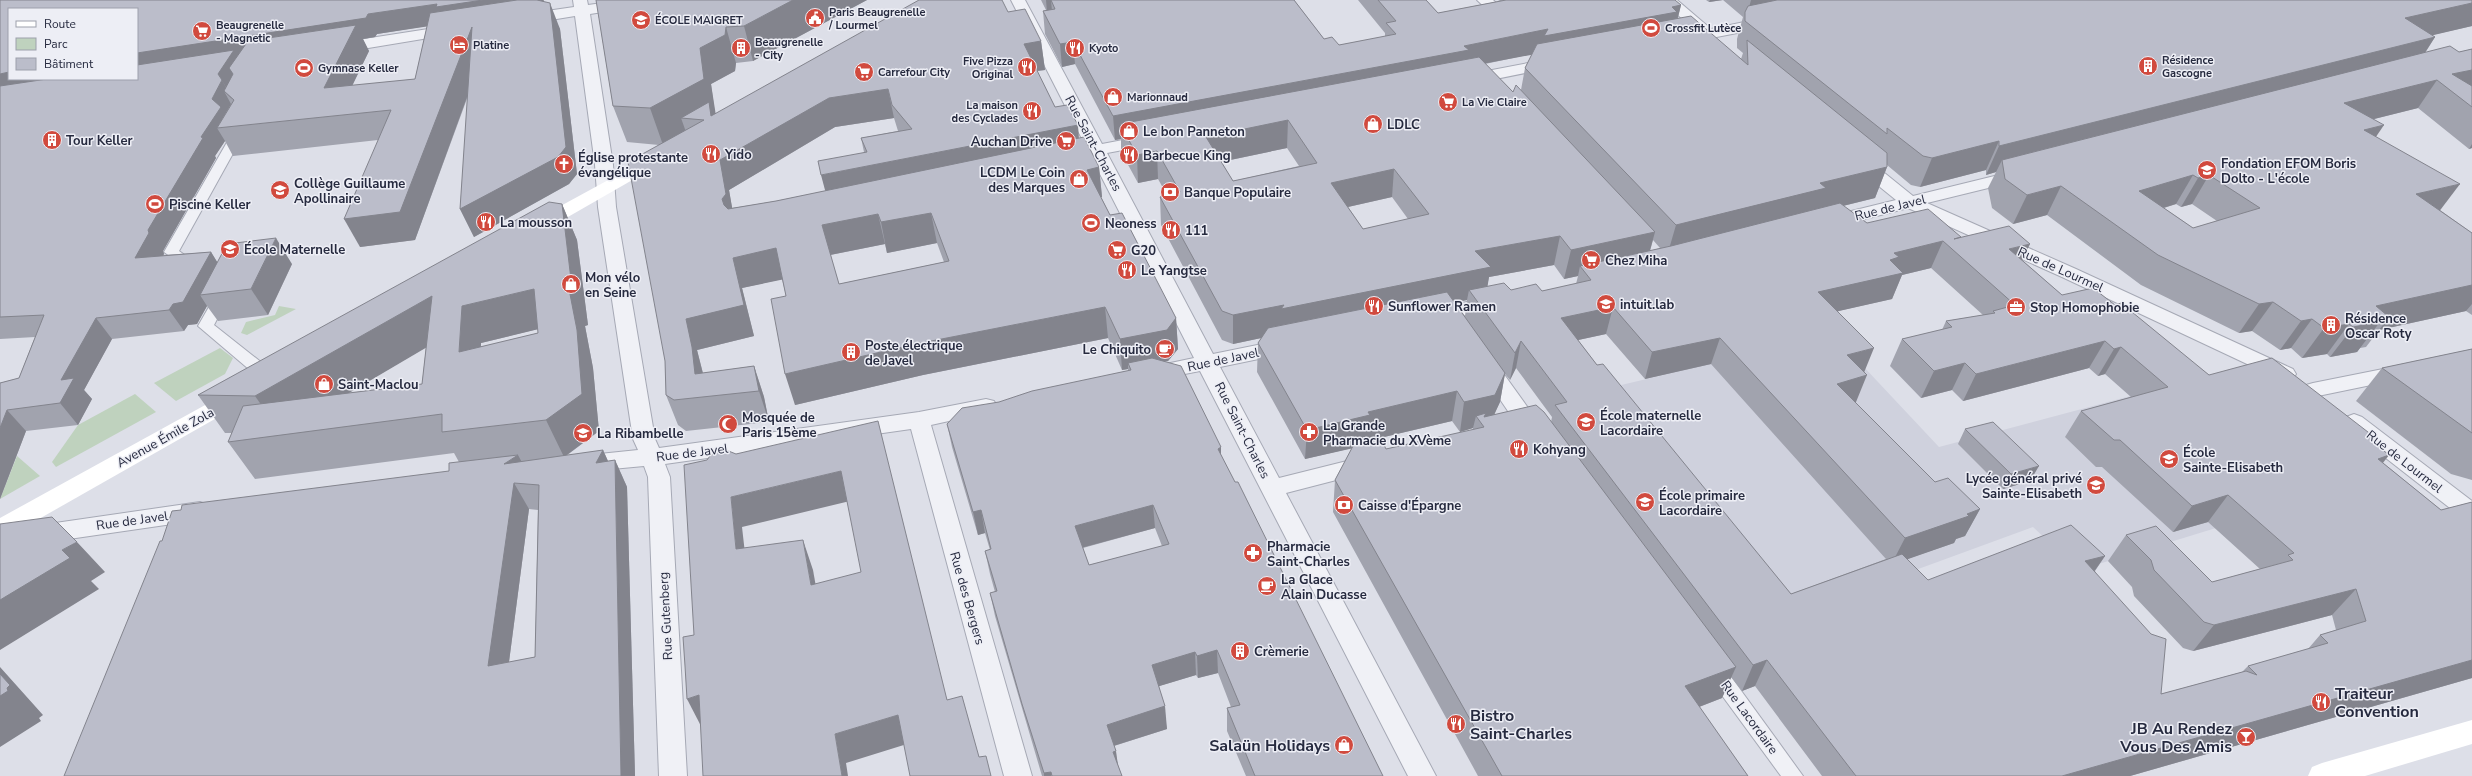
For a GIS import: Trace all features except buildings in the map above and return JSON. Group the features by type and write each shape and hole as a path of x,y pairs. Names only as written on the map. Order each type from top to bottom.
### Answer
{"main road":[{"path":"520,236 667,152"},
{"name":"Avenue Émile Zola","path":"0,529 277,374"},
{"path":"2322,776 2472,732"}],"street":[{"path":"507,22 580,6 654,0"},
{"name":"Rue Saint-Charles","path":"1018,0 1036,20 1099,154 1422,776"},
{"path":"1484,0 1500,14"},
{"path":"1668,0 1724,47"},
{"name":"Rue Gutenberg","path":"580,6 644,439 658,476 673,776"},
{"path":"1485,17 1515,11"},
{"path":"1684,38 1780,19"},
{"path":"321,51 469,28"},
{"path":"1447,83 1570,60"},
{"path":"1488,75 1502,90"},
{"path":"207,269 199,270 171,252 242,126 231,120"},
{"path":"1082,161 1099,154 1166,137"},
{"name":"Rue de Lourmel","path":"1846,150 1910,203 2236,350 2290,376 2313,390 2470,509"},
{"name":"Rue de Javel","path":"1810,227 2032,171"},
{"path":"230,279 206,326 277,374"},
{"path":"1413,320 1511,298"},
{"path":"1449,312 1462,330"},
{"name":"Rue de Javel","path":"1133,377 1305,342"},
{"path":"1475,349 1534,429 1499,431"},
{"path":"2313,390 2419,368"},
{"name":"Rue de Javel","path":"562,466 695,453 919,420 1004,403"},
{"name":"Rue des Bergers","path":"919,420 1018,776"},
{"path":"1273,488 1384,460"},
{"name":"Rue de Javel","path":"0,540 223,508"},
{"path":"166,537 176,514"},
{"name":"Rue Lacordaire","path":"1704,655 1793,776"}],"shaded area":[{"path":"1817,317 1939,447 2243,366 2216,528 2079,570 2033,527 1779,620 1596,391 1693,368"}],"green space":[{"path":"279,306 296,309 247,335 241,333 246,322 275,315"},
{"path":"220,348 233,358 225,374 176,401 154,383"},
{"path":"135,394 156,412 56,467 52,462 78,425"},
{"path":"17,456 40,476 0,499"}],"place":[{"name":"Paris Beaugrenelle / Lourmel","path":"815,18"},
{"name":"ÉCOLE MAIGRET","path":"641,20"},
{"name":"Crossfit Lutèce","path":"1651,28"},
{"name":"Beaugrenelle - Magnetic","path":"202,31"},
{"name":"Platine","path":"459,45"},
{"name":"Beaugrenelle - City","path":"741,48"},
{"name":"Kyoto","path":"1075,48"},
{"name":"Résidence Gascogne","path":"2148,66"},
{"name":"Five Pizza Original","path":"1027,67"},
{"name":"Gymnase Keller","path":"304,68"},
{"name":"Carrefour City","path":"864,72"},
{"name":"Marionnaud","path":"1113,97"},
{"name":"La Vie Claire","path":"1448,102"},
{"name":"La maison des Cyclades","path":"1032,111"},
{"name":"LDLC","path":"1373,124"},
{"name":"Le bon Panneton","path":"1129,131"},
{"name":"Tour Keller","path":"52,140"},
{"name":"Auchan Drive","path":"1066,141"},
{"name":"Yido","path":"711,154"},
{"name":"Barbecue King","path":"1129,155"},
{"name":"Église protestante évangélique","path":"564,164"},
{"name":"Fondation EFOM Boris Dolto - L'école","path":"2207,170"},
{"name":"LCDM Le Coin des Marques","path":"1079,179"},
{"name":"Collège Guillaume Apollinaire","path":"280,190"},
{"name":"Banque Populaire","path":"1170,192"},
{"name":"Piscine Keller","path":"155,204"},
{"name":"La mousson","path":"486,222"},
{"name":"Neoness","path":"1091,223"},
{"name":"111","path":"1171,230"},
{"name":"École Maternelle","path":"230,249"},
{"name":"G20","path":"1117,250"},
{"name":"Chez Miha","path":"1591,260"},
{"name":"Le Yangtse","path":"1127,270"},
{"name":"Mon vélo en Seine","path":"571,284"},
{"name":"intuit.lab","path":"1606,304"},
{"name":"Sunflower Ramen","path":"1374,306"},
{"name":"Stop Homophobie","path":"2016,307"},
{"name":"Résidence Oscar Roty","path":"2331,325"},
{"name":"Le Chiquito","path":"1165,349"},
{"name":"Poste électrique de Javel","path":"851,352"},
{"name":"Saint-Maclou","path":"324,384"},
{"name":"École maternelle Lacordaire","path":"1586,422"},
{"name":"Mosquée de Paris 15ème","path":"728,424"},
{"name":"La Grande Pharmacie du XVème","path":"1309,432"},
{"name":"La Ribambelle","path":"583,433"},
{"name":"Kohyang","path":"1519,449"},
{"name":"École Sainte-Elisabeth","path":"2169,459"},
{"name":"Lycée général privé Sainte-Elisabeth","path":"2096,485"},
{"name":"École primaire Lacordaire","path":"1645,502"},
{"name":"Caisse d'Épargne","path":"1344,505"},
{"name":"Pharmacie Saint-Charles","path":"1253,553"},
{"name":"La Glace Alain Ducasse","path":"1267,586"},
{"name":"Crèmerie","path":"1240,651"},
{"name":"Traiteur Convention","path":"2321,702"},
{"name":"Bistro Saint-Charles","path":"1456,724"},
{"name":"JB Au Rendez Vous Des Amis","path":"2246,737"},
{"name":"Salaün Holidays","path":"1344,745"}]}
